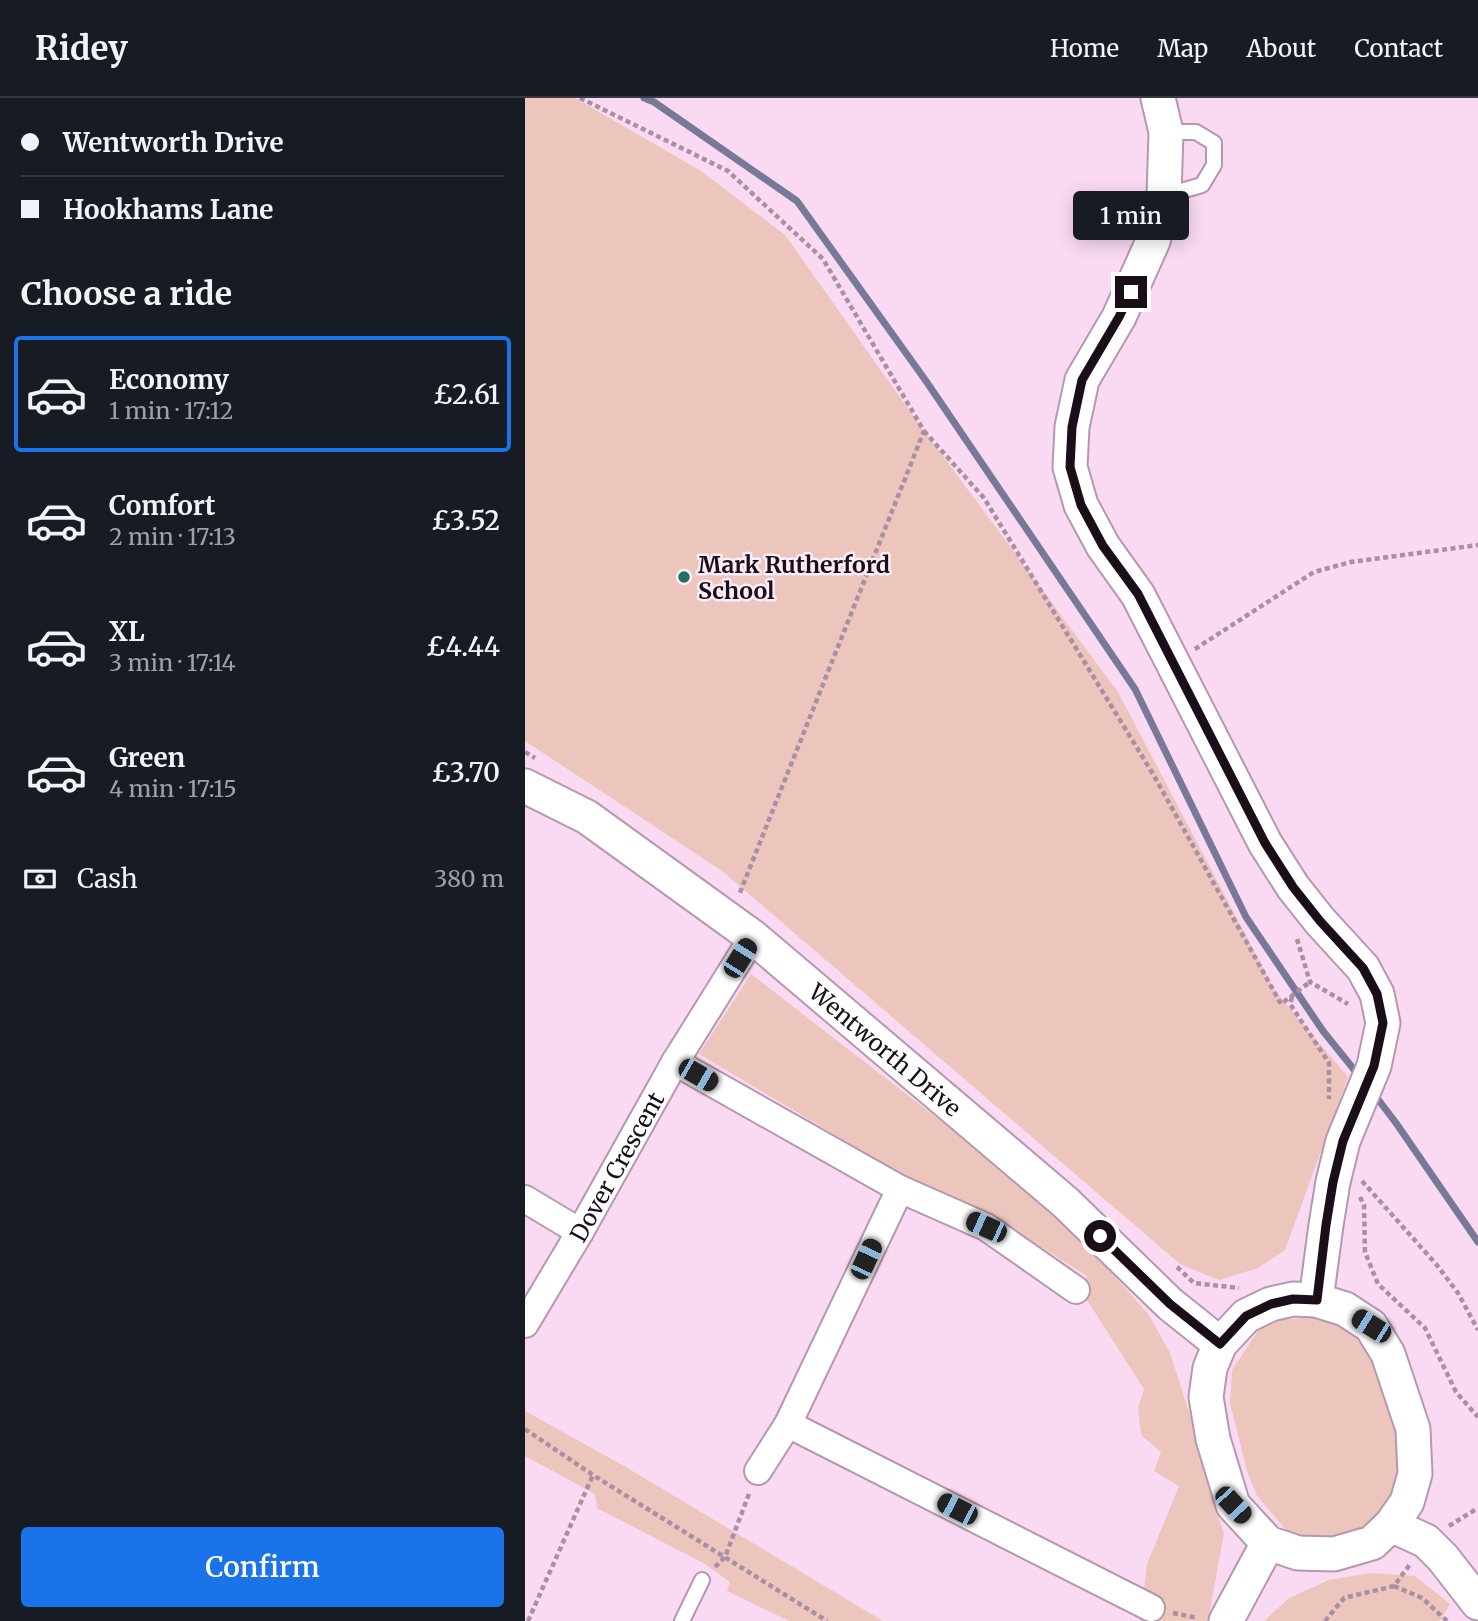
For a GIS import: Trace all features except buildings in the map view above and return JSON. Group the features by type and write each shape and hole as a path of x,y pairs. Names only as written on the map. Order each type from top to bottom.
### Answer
{"street":[{"path":"1158,98 1166,131 1164,196 1153,241 1119,317 1082,380 1072,427 1070,467 1081,505 1103,546 1138,594 1265,843 1293,887 1363,968 1377,994 1383,1023 1374,1066 1340,1156 1326,1225 1317,1300"},
{"name":"Wentworth Drive","path":"531,773 587,817 753,937 1065,1202 1170,1304 1220,1344"},
{"name":"Dover Crescent","path":"525,1324 675,1062 753,937"},
{"path":"675,1062 900,1189 986,1227 1076,1290"},
{"path":"758,1471 788,1424 900,1189"},
{"path":"525,1199 580,1232"},
{"path":"1293,1299 1317,1300 1345,1309 1371,1326 1388,1354 1413,1429 1415,1474 1407,1502 1391,1525 1372,1543 1333,1554 1298,1553 1268,1543 1233,1505 1213,1440 1206,1397 1210,1368 1220,1344 1246,1316 1271,1304 1293,1299"},
{"path":"788,1424 1151,1608"},
{"path":"1391,1525 1426,1541 1443,1558 1478,1603"},
{"path":"1226,1621 1268,1543"}],"lane":[{"path":"1164,196 1202,185 1214,164 1214,143 1196,131 1166,131"},
{"path":"683,1621 702,1580"}],"path":[{"path":"580,98 728,171 823,259 924,430 984,498 1153,774 1281,1004 1310,982"},
{"path":"737,898 924,430"},
{"path":"1174,663 1314,572 1351,562 1478,545"},
{"path":"525,752 531,773"},
{"path":"1292,996 1290,1004 1329,1063 1329,1104"},
{"path":"1340,1156 1436,1264 1458,1293 1478,1331"},
{"path":"1340,1156 1364,1205 1365,1252 1378,1284 1425,1328 1456,1392 1478,1417"},
{"path":"1175,1266 1194,1283 1244,1289"},
{"path":"525,1429 593,1475 827,1621"},
{"path":"702,1580 725,1557 758,1471"},
{"path":"528,1621 593,1475"},
{"path":"1394,1586 1426,1541"},
{"path":"1325,1621 1344,1598 1394,1586 1422,1598 1447,1621"},
{"path":"1151,1608 1210,1621"}],"shaded area":[{"path":"525,98 575,98 701,171 785,235 911,413 1118,692 1275,991 1348,1077 1285,1250 1258,1268 1219,1280 1180,1264 722,871 525,741"},
{"path":"751,974 1016,1179 1098,1254 1149,1315 1170,1353 1193,1424 1212,1501 1224,1533 1208,1621 1140,1621 1147,1564 1179,1486 1154,1471 1161,1452 1141,1435 1138,1408 1144,1389 1087,1300 1087,1276 991,1215 906,1177 699,1054"},
{"path":"1321,1316 1340,1322 1360,1337 1375,1358 1403,1446 1403,1465 1391,1506 1363,1530 1339,1536 1313,1537 1287,1531 1257,1496 1247,1471 1230,1403 1232,1370 1258,1331 1281,1320"},
{"path":"525,1411 624,1466 883,1621 789,1621 727,1591 730,1582 705,1564 597,1508 595,1494 525,1456"},
{"path":"1372,1573 1415,1576 1450,1604 1440,1621 1264,1621 1289,1598 1329,1580"}],"waterway":[{"path":"644,98 654,102 797,201 926,381 1135,689 1246,917 1323,1031 1360,1077"},
{"path":"1374,1094 1478,1242"}],"place":[{"name":"Mark Rutherford School","path":"684,577"}],"route":[{"path":"1100,1236 1170,1304 1220,1344 1246,1316 1271,1304 1293,1299 1317,1300 1333,1182 1343,1141 1374,1066 1383,1023 1377,994 1363,968 1293,887 1265,843 1138,594 1103,546 1081,505 1070,467 1072,427 1082,380 1131,292"}]}
